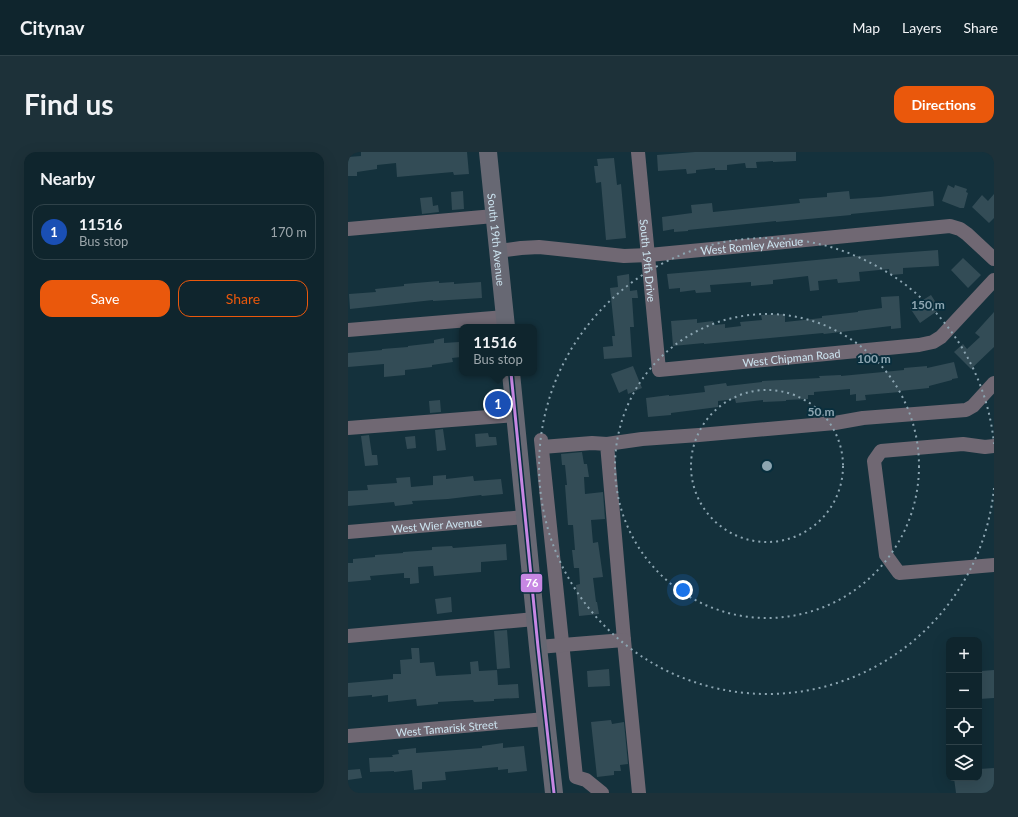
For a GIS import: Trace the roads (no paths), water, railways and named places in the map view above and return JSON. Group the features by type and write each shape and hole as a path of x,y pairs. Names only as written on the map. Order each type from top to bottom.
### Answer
{"main road":[{"name":"South 19th Avenue","path":"488,152 506,322"},
{"path":"511,376 554,793"}],"street":[{"name":"South 19th Drive","path":"638,152 659,370"},
{"path":"348,229 494,216"},
{"name":"West Romley Avenue","path":"498,251 539,247 624,256 649,255 950,226 960,229 967,234 994,259"},
{"name":"West Chipman Road","path":"659,370 927,344 941,337 994,280"},
{"path":"466,324 506,322"},
{"path":"348,330 459,324"},
{"path":"602,793 586,780 576,777 542,443 607,444 642,438 699,435 863,418 966,410 972,406 994,383"},
{"path":"348,428 515,415"},
{"path":"607,444 639,793"},
{"path":"994,446 985,448 963,444 881,452 874,461 886,555 899,573 994,565"},
{"name":"West Wier Avenue","path":"348,532 525,517"},
{"path":"348,636 536,619"},
{"path":"538,647 624,640"},
{"name":"West Tamarisk Street","path":"348,736 546,719"}],"place":[{"name":"11516","path":"498,404"}]}
